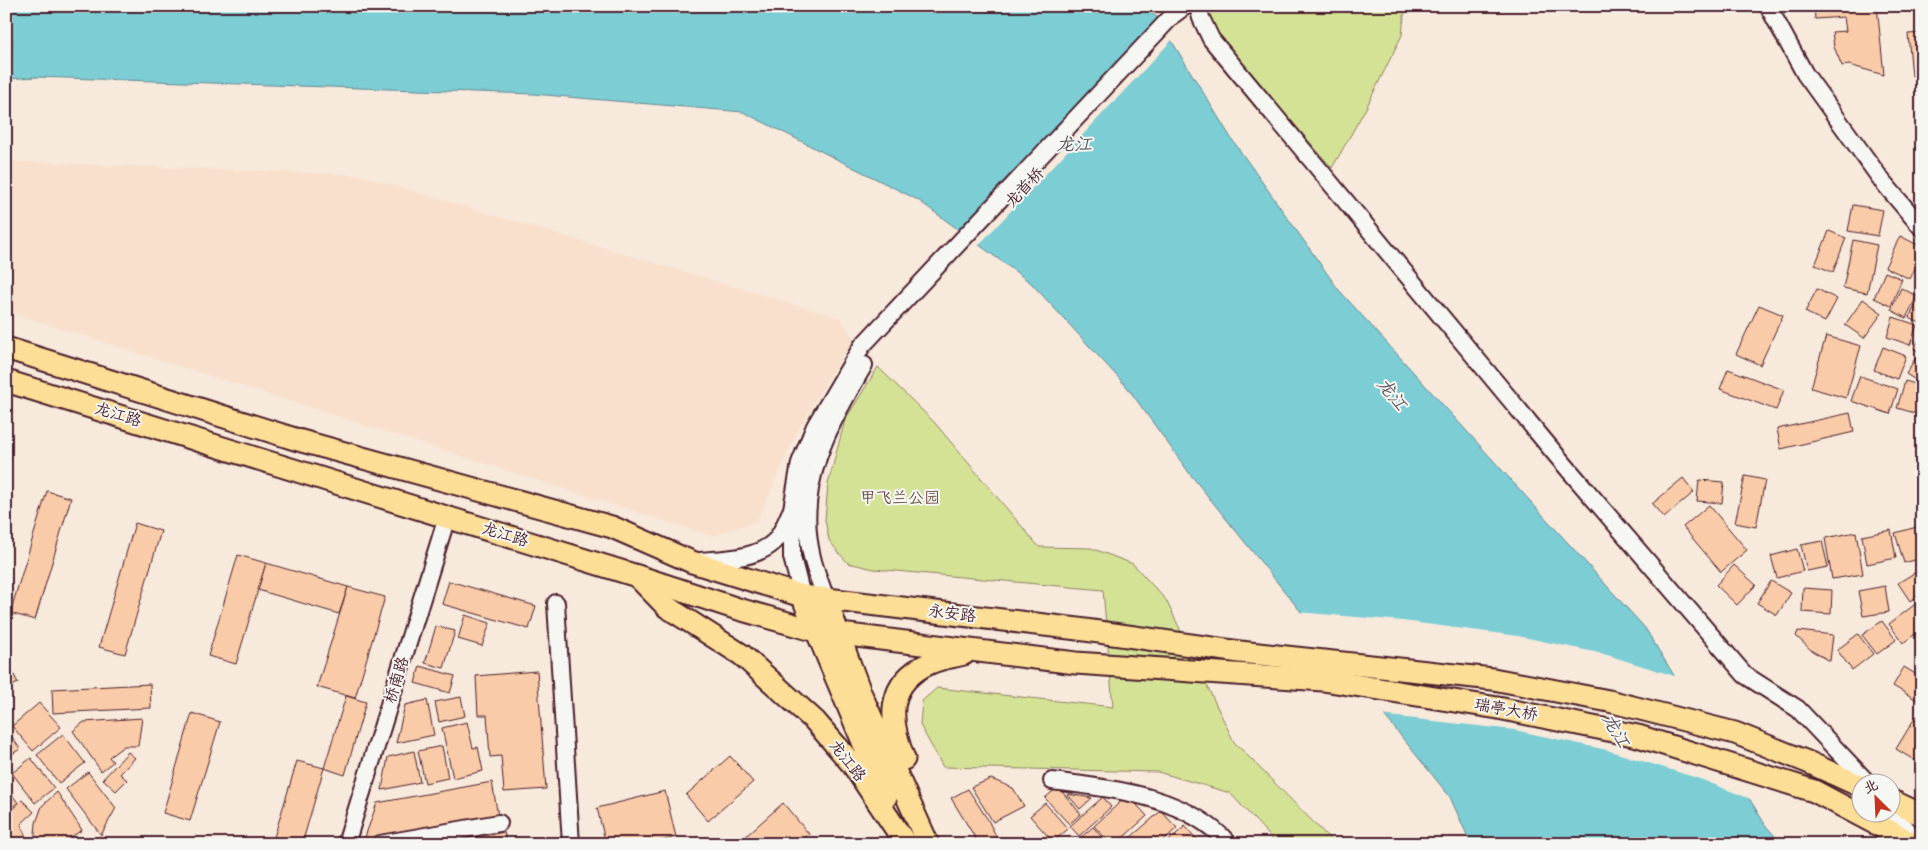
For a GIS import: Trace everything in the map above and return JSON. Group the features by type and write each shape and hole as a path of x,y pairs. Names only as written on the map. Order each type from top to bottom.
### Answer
{"main road":[{"name":"龙江路","path":"6,348 298,440 612,527 692,562 802,596"},
{"name":"龙江路","path":"6,381 637,576 667,607 742,656 815,721 853,765 905,842"},
{"name":"永安路","path":"637,576 742,610 816,631 1076,663"},
{"name":"永安路","path":"802,596 1078,629"},
{"path":"802,596 905,842"},
{"path":"826,600 860,692 928,844"},
{"name":"瑞亭大桥","path":"1078,629 1240,652 1493,679 1609,701 1735,733 1810,762 1850,781"},
{"path":"908,799 907,767 895,734 893,708 899,688 912,674 931,662 980,651"},
{"name":"瑞亭大桥","path":"1076,663 1323,680 1498,708 1638,736 1814,791 1914,844"},
{"path":"1900,805 1922,815"}],"street":[{"name":"龙首桥","path":"866,350 1180,14 1190,6"},
{"path":"1198,6 1200,18 1211,39 1563,464 1744,675 1798,708 1858,772"},
{"path":"1768,6 1805,74 1883,182 1922,228"},
{"path":"802,596 792,558 792,509 800,463 815,426 866,350"},
{"path":"826,600 812,556 808,532 808,510 814,467 826,433 866,350"},
{"path":"692,562 736,558 758,551 774,542 792,509"},
{"name":"桥南路","path":"346,844 447,517"},
{"path":"556,603 571,844"},
{"path":"1052,781 1127,791 1162,803 1189,814 1217,830 1229,844"},
{"path":"1900,821 1920,844"},
{"path":"380,844 499,823"}],"shaded area":[{"path":"6,161 359,175 840,318 855,341 842,355 795,436 757,521 712,536 6,311"}],"green space":[{"path":"1204,6 1405,6 1402,35 1366,108 1332,168 1221,39"},
{"name":"甲飞兰公园","path":"878,367 934,422 1039,547 1091,548 1133,564 1166,600 1234,742 1335,844 1277,844 1230,793 1158,772 943,767 920,725 922,701 937,688 1113,707 1103,590 874,569 848,563 829,540 825,520 828,484 845,420"}],"water":[{"name":"龙江","path":"6,6 1142,6 1157,17 1231,138 1338,289 1645,628 1766,826 1782,844 1471,844 1450,797 1190,474 1127,387 1031,283 918,200 743,112 533,94 36,77 6,79"}],"pier":[{"path":"1162,20 1173,39 977,247 960,235"},
{"path":"1297,612 1403,621 1518,636 1604,654 1678,677 1753,800 1700,779 1607,750 1514,730 1380,715"}],"building":[{"path":"1814,6 1877,6 1884,75 1849,65 1842,66 1834,47 1832,32 1846,31 1844,17 1815,19"},
{"path":"1922,33 1922,76 1912,76 1908,34"},
{"path":"6,39 12,39 11,58 6,57"},
{"path":"1853,205 1883,210 1878,236 1848,231"},
{"path":"1829,231 1846,238 1833,272 1815,265"},
{"path":"1900,236 1922,247 1922,254 1910,279 1885,267"},
{"path":"1853,240 1877,245 1867,293 1843,288"},
{"path":"1885,272 1902,279 1891,306 1874,298"},
{"path":"1901,288 1917,296 1906,318 1891,310"},
{"path":"1817,289 1837,299 1825,322 1805,312"},
{"path":"1922,291 1922,324 1909,318"},
{"path":"1863,299 1882,313 1864,338 1845,325"},
{"path":"1759,305 1783,315 1760,365 1736,354"},
{"path":"1893,317 1917,325 1910,345 1887,337"},
{"path":"1922,335 1922,353 1914,349"},
{"path":"1826,336 1861,346 1846,398 1811,388"},
{"path":"1883,347 1906,356 1897,379 1874,370"},
{"path":"1916,357 1922,360 1922,384 1906,374"},
{"path":"1728,369 1784,390 1776,410 1720,389"},
{"path":"1860,376 1898,389 1890,414 1851,401"},
{"path":"1905,381 1922,386 1922,415 1897,408"},
{"path":"1850,413 1854,432 1781,449 1777,429"},
{"path":"1745,476 1765,480 1756,527 1735,523"},
{"path":"1683,478 1694,492 1664,518 1652,504"},
{"path":"1699,480 1724,482 1722,503 1697,501"},
{"path":"47,491 71,498 35,620 10,613"},
{"path":"1709,505 1747,550 1721,572 1683,527"},
{"path":"135,523 161,531 125,654 99,647"},
{"path":"1917,527 1922,543 1922,558 1904,563 1895,533"},
{"path":"1891,530 1896,558 1867,564 1862,536"},
{"path":"1856,532 1863,574 1832,579 1825,538"},
{"path":"1822,541 1828,567 1807,571 1801,545"},
{"path":"1797,549 1803,571 1777,578 1771,556"},
{"path":"238,555 266,563 236,664 208,656"},
{"path":"266,563 348,587 339,614 258,590"},
{"path":"1734,565 1756,585 1737,605 1716,585"},
{"path":"1919,570 1922,574 1922,593 1910,601 1898,583"},
{"path":"449,581 536,606 529,629 442,604"},
{"path":"1771,581 1791,593 1777,615 1757,603"},
{"path":"1885,586 1889,612 1863,616 1858,591"},
{"path":"348,587 385,597 355,698 317,687"},
{"path":"1803,588 1832,590 1831,614 1802,612"},
{"path":"1922,599 1922,629 1903,643 1889,624"},
{"path":"465,615 490,623 482,646 458,639"},
{"path":"1882,621 1896,640 1877,654 1862,635"},
{"path":"436,626 455,631 444,668 425,663"},
{"path":"1798,631 1833,635 1830,661 1812,651 1796,636"},
{"path":"1858,634 1873,654 1852,670 1837,650"},
{"path":"420,666 455,676 450,693 415,683"},
{"path":"1904,667 1922,678 1922,703 1893,686"},
{"path":"11,669 18,683 6,689 6,672"},
{"path":"537,671 546,789 504,792 501,756 490,757 487,715 478,715 476,676"},
{"path":"150,684 151,708 53,713 52,689"},
{"path":"346,696 366,702 345,775 324,768"},
{"path":"461,697 465,716 439,722 435,702"},
{"path":"427,700 434,735 396,743 405,705"},
{"path":"39,703 61,727 33,751 12,726"},
{"path":"192,713 220,722 190,821 163,813"},
{"path":"1916,716 1922,719 1922,765 1896,749"},
{"path":"142,718 138,746 124,746 109,757 113,762 101,771 73,731 84,722"},
{"path":"467,722 473,748 478,747 483,771 453,778 442,728"},
{"path":"6,728 20,749 6,758"},
{"path":"63,734 85,763 59,783 37,755"},
{"path":"442,746 448,778 425,783 418,751"},
{"path":"414,751 420,782 382,790 388,757"},
{"path":"128,752 135,758 120,774 127,780 116,791 103,779"},
{"path":"730,756 753,782 708,821 686,795"},
{"path":"31,758 54,788 35,803 12,773"},
{"path":"297,761 324,768 302,844 272,844"},
{"path":"88,772 116,808 101,835 66,789"},
{"path":"991,779 1013,788 1024,806 993,822 971,787"},
{"path":"492,782 498,816 364,840 377,803"},
{"path":"6,786 18,803 6,811"},
{"path":"1058,787 1081,814 1069,824 1045,798"},
{"path":"968,789 988,820 1000,844 979,844 951,798"},
{"path":"665,791 676,837 650,844 606,844 597,808"},
{"path":"57,792 82,830 60,844 34,844 36,823 42,806"},
{"path":"1067,794 1092,798 1080,809"},
{"path":"1128,795 1147,816 1116,844 1111,844 1094,826"},
{"path":"1103,797 1111,807 1079,836 1070,826"},
{"path":"22,800 34,812 21,824 28,843 16,844 6,830 6,815"},
{"path":"783,803 809,834 798,844 737,844"},
{"path":"1045,803 1068,829 1053,842 1030,816"},
{"path":"1161,811 1177,828 1159,844 1123,844"},
{"path":"1185,826 1201,844 1165,844"},
{"path":"1093,827 1108,844 1085,844 1080,838"},
{"path":"504,832 507,844 438,844"}]}
